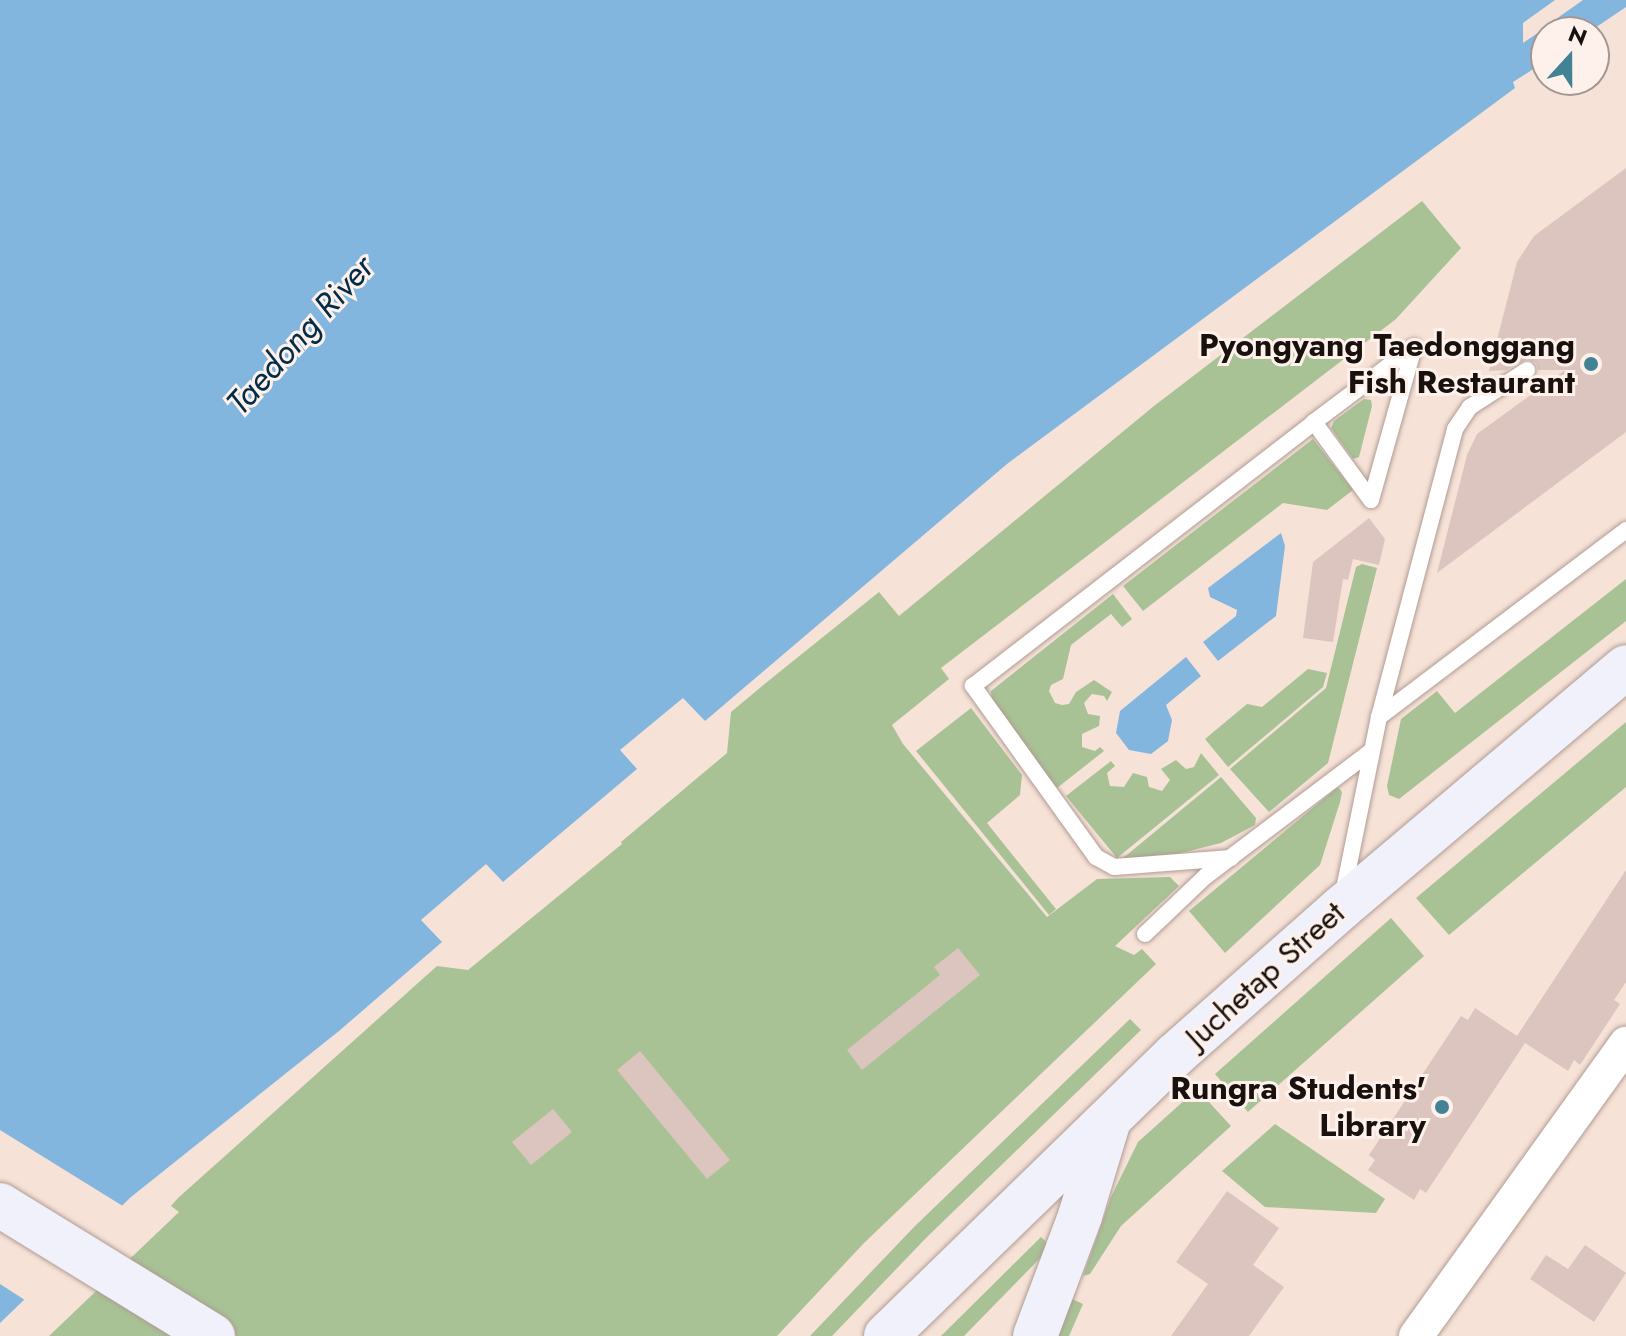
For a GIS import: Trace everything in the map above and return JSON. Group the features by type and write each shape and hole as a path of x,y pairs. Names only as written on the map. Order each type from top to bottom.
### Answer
{"main road":[{"name":"Juchetap Street","path":"886,1336 1110,1117 1341,908 1626,667"},
{"path":"1035,1336 1080,1216 1110,1117"},
{"path":"0,1205 213,1336"}],"street":[{"path":"1416,1336 1626,1044"}],"lane":[{"path":"1231,858 1114,867 1096,857 973,686 1314,422 1414,347 1371,500 1314,422"},
{"path":"1341,908 1379,717 1455,429 1470,407 1527,370"},
{"path":"1379,717 1626,530"},
{"path":"1145,934 1206,876 1371,751"}],"green space":[{"path":"1422,201 1461,248 1396,319 941,668 949,679 892,725 903,744 1047,917 1097,879 1170,877 1179,886 1115,946 1134,955 1142,949 1156,964 864,1243 777,1336 49,1336 179,1212 171,1206 178,1198 437,966 468,970 727,753 731,712 767,682 879,592 899,616 1154,406"},
{"path":"1364,399 1371,400 1372,406 1359,457 1353,459 1331,428 1334,421"},
{"path":"1313,439 1353,490 1327,510 1283,503 1143,611 1123,586"},
{"path":"1362,564 1377,568 1328,763 1269,812 1230,769 1326,688 1356,567"},
{"path":"1626,579 1626,621 1399,799 1389,795 1387,786 1401,719 1437,691 1455,713"},
{"path":"1113,594 1132,619 1122,627 1111,614 1071,645 1063,679 1051,685 1049,691 1055,703 1062,705 1069,704 1076,692 1094,680 1112,692 1107,701 1104,696 1092,694 1084,703 1088,714 1100,716 1099,726 1082,734 1082,747 1095,751 1100,747 1104,751 1057,788 992,704 991,691"},
{"path":"1308,669 1327,673 1323,687 1228,767 1205,739 1247,704 1262,707"},
{"path":"971,708 1022,775 1020,795 987,823 1056,909 1049,915 916,751"},
{"path":"1626,722 1626,787 1449,935 1416,898"},
{"path":"1201,753 1219,775 1117,858 1066,796 1111,761 1115,766 1107,773 1110,786 1124,787 1133,773 1147,777 1149,787 1162,791 1170,780 1161,769 1176,760 1186,769 1194,767"},
{"path":"1221,777 1256,818 1255,825 1221,843 1177,854 1122,859"},
{"path":"1338,787 1342,792 1340,802 1320,865 1225,953 1189,911"},
{"path":"1391,918 1424,956 1248,1112 1215,1074"},
{"path":"1130,1019 1141,1030 926,1238 832,1336 810,1336 914,1227"},
{"path":"1197,1089 1231,1126 1121,1226 1090,1274 1083,1276 1111,1197 1138,1142"},
{"path":"1275,1124 1385,1199 1376,1213 1265,1207 1222,1171"},
{"path":"1041,1237 1051,1247 964,1336 941,1336"},
{"path":"1070,1298 1083,1304 1069,1336 1053,1336"}],"water":[{"name":"Taedong River","path":"0,0 1626,0 1626,7 1610,18 1530,16 1530,71 1513,82 1515,88 1007,464 705,721 683,698 620,750 637,769 503,882 486,864 421,920 442,942 339,1031 131,1197 0,1323"},
{"path":"1281,533 1285,546 1276,616 1218,661 1203,642 1236,616 1237,610 1210,597 1208,588"},
{"path":"1186,657 1201,676 1166,705 1172,720 1168,741 1151,754 1129,750 1116,733 1120,711"}],"pier":[{"path":"1555,0 1583,0 1560,16 1533,16"},
{"path":"1530,18 1530,38 1523,43 1523,23"},
{"path":"0,1130 126,1208 28,1302 0,1284"}],"building":[{"name":"Pyongyang Taedonggang Fish Restaurant","path":"1626,168 1626,432 1437,573 1467,455 1477,434 1565,370 1538,370 1536,363 1527,359 1506,370 1489,371 1517,262 1534,236"},
{"path":"1369,518 1385,539 1379,565 1353,559 1348,580 1343,579 1333,642 1303,638 1313,562"},
{"path":"1626,870 1626,982 1614,1000 1620,1004 1580,1065 1574,1060 1568,1071 1525,1043 1426,1193 1420,1189 1414,1200 1368,1170 1375,1160 1369,1155 1461,1016 1468,1020 1475,1008 1517,1036"},
{"path":"958,948 980,975 862,1070 847,1050 940,975 934,967"},
{"path":"640,1051 730,1160 707,1179 617,1070"},
{"path":"553,1109 572,1132 531,1165 512,1142"},
{"path":"1227,1191 1279,1228 1253,1265 1284,1287 1249,1336 1171,1336 1208,1284 1176,1262"},
{"path":"1585,1245 1626,1273 1594,1322 1530,1279 1546,1255 1568,1269"}],"place":[{"name":"Pyongyang Taedonggang Fish Restaurant","path":"1591,364"},
{"name":"Rungra Students' Library","path":"1442,1107"}]}
